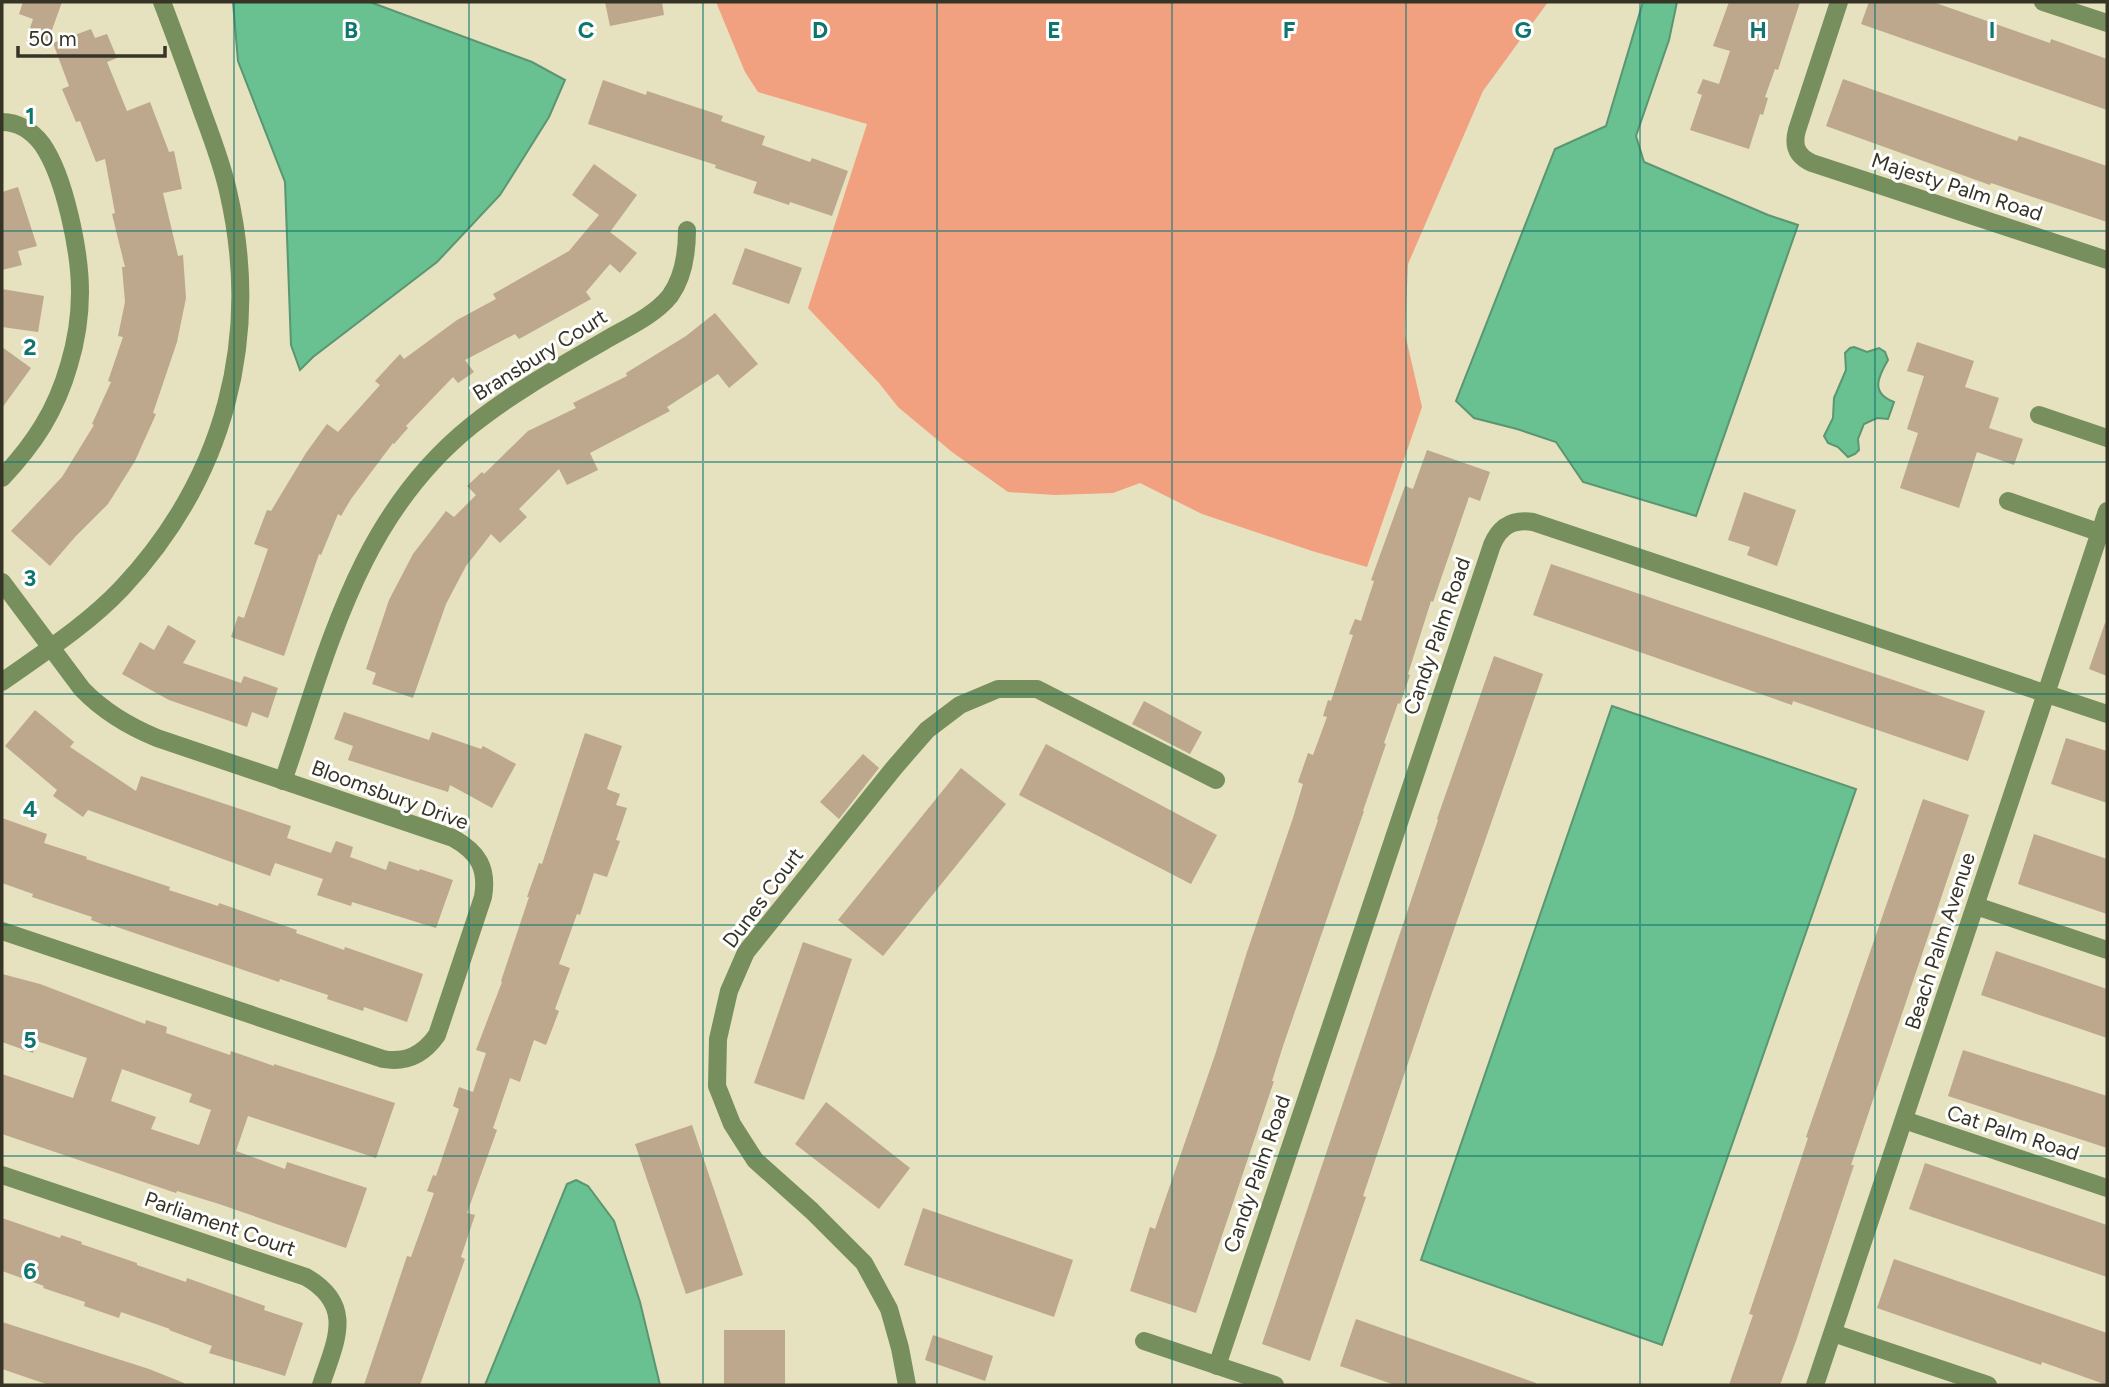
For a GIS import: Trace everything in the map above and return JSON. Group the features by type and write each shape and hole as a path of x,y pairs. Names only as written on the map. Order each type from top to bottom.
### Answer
{"street":[{"path":"2,682 66,638 121,589 156,548 196,483 213,446 226,406 237,359 241,299 241,272 232,208 221,162 162,2"},
{"name":"Majesty Palm Road","path":"1839,2 1797,130 1795,144 1800,155 1812,163 2107,260"},
{"path":"2043,2 2107,23"},
{"path":"2,122 21,125 32,133 49,157 61,188 75,240 80,294 77,329 69,366 51,414 33,444 2,478"},
{"name":"Bransbury Court","path":"283,781 347,596 379,532 399,501 444,450 494,408 645,316 663,302 676,285 681,272 687,245 687,230"},
{"path":"2039,415 2107,438"},
{"path":"2008,501 2104,533"},
{"name":"Beach Palm Avenue","path":"1815,1385 2046,694 2104,533 2107,511"},
{"name":"Candy Palm Road","path":"1217,1366 1492,545 1501,530 1516,522 1534,522 2107,714"},
{"name":"Bloomsbury Drive","path":"2,582 88,696 125,724 157,738 453,838 465,844 481,863 485,874 483,897 437,1035 422,1052 404,1060 383,1059 2,931"},
{"name":"Dunes Court","path":"907,1385 889,1308 864,1263 812,1210 755,1160 732,1124 717,1086 718,1039 729,991 746,952 927,730 960,705 998,689 1037,689 1216,780"},
{"path":"1976,905 2107,950"},
{"name":"Cat Palm Road","path":"1904,1121 2107,1188"},
{"name":"Parliament Court","path":"2,1175 306,1277 318,1284 334,1303 339,1325 321,1385"},
{"path":"1833,1333 1988,1385"},
{"path":"1144,1341 1275,1385"}],"shaded area":[{"path":"233,2 370,2 532,62 565,80 549,117 500,195 437,262 313,357 300,370 291,345 285,182 238,61"},
{"path":"716,2 1548,2 1483,91 1408,264 1405,334 1422,407 1367,567 1202,514 1140,483 1113,493 1055,495 1008,492 952,452 898,407 808,308 867,124 758,92 745,72"},
{"path":"1643,2 1677,2 1669,40 1636,136 1644,162 1768,215 1798,225 1696,516 1583,482 1556,442 1474,418 1456,401 1555,149 1606,126"},
{"path":"1854,347 1867,352 1879,348 1885,352 1888,360 1878,384 1882,394 1894,402 1888,419 1877,418 1864,424 1858,439 1859,450 1848,457 1838,447 1828,443 1824,436 1833,418 1834,398 1846,370 1845,353"},
{"path":"1612,706 1856,789 1662,1345 1421,1260"},
{"path":"576,1180 588,1186 614,1221 640,1302 660,1385 485,1385 567,1184"}],"building":[{"path":"23,2 62,2 48,41 28,34 33,19 19,14"},
{"path":"605,2 662,2 664,15 610,26"},
{"path":"1729,2 1800,2 1749,149 1690,130 1702,95 1697,93 1703,79 1719,84 1730,51 1713,46"},
{"path":"1869,2 1933,2 2050,43 2051,39 2107,59 2107,110 1861,24"},
{"path":"91,29 95,38 107,34 117,58 107,62 127,111 150,102 169,152 174,151 182,189 163,193 178,256 183,255 186,298 177,342 153,413 156,414 135,461 108,504 50,566 11,531 62,477 94,425 92,424 111,382 108,381 123,337 118,336 125,302 122,267 125,267 112,214 115,213 105,159 96,162 80,121 76,122 62,89 69,86 53,43"},
{"path":"1843,79 2017,141 2019,136 2107,166 2107,222 1991,183 1990,185 1826,126"},
{"path":"603,80 646,95 647,91 723,116 721,121 765,136 762,145 810,162 812,158 848,171 832,216 753,193 757,182 715,168 716,165 588,124"},
{"path":"594,164 637,195 610,232 637,253 620,273 610,264 586,292 591,299 519,339 515,334 465,360 474,372 458,383 453,377 406,426 408,428 393,443 341,516 338,514 321,555 319,554 284,656 231,637 238,616 244,618 268,549 254,544 267,510 271,511 327,424 338,432 380,385 375,381 400,354 404,359 457,320 496,299 493,294 569,251 599,215 572,195"},
{"path":"18,187 37,246 18,251 22,265 2,270 2,192"},
{"path":"745,248 802,268 789,304 732,284"},
{"path":"2,289 44,296 38,332 2,327"},
{"path":"715,313 758,364 729,388 718,374 667,407 670,411 590,453 598,470 567,485 559,469 519,509 527,517 500,543 491,534 466,566 446,604 413,698 372,684 376,673 366,669 389,600 413,554 446,511 454,517 476,495 467,486 482,472 484,474 528,431 576,408 573,403 627,376 626,373 686,336"},
{"path":"1917,342 1974,361 1965,387 1999,398 1989,428 2023,439 2014,465 1977,452 1959,508 1900,488 1918,433 1907,429 1924,376 1907,371"},
{"path":"2,347 31,368 2,408"},
{"path":"1427,450 1490,472 1480,501 1469,497 1433,602 1431,601 1408,674 1410,675 1384,743 1386,744 1364,811 1283,1046 1274,1081 1196,1313 1130,1291 1150,1227 1155,1229 1215,1055 1293,818 1303,784 1298,782 1308,753 1313,755 1327,717 1323,716 1328,700 1331,701 1353,635 1349,634 1355,619 1361,621 1374,581 1371,580 1405,486 1413,489"},
{"path":"1744,492 1796,510 1777,566 1747,555 1750,547 1728,540"},
{"path":"1551,564 1985,711 1968,761 1793,701 1792,705 1533,615"},
{"path":"2105,623 2107,624 2107,676 2089,669"},
{"path":"168,625 196,641 183,663 241,683 244,676 278,688 268,718 252,712 247,727 169,700 122,674 140,642 154,650"},
{"path":"1494,656 1543,674 1426,1010 1310,1361 1262,1344"},
{"path":"1144,701 1202,732 1190,754 1132,724"},
{"path":"35,710 74,742 70,747 136,791 141,776 291,826 287,838 331,853 336,841 353,847 350,857 386,870 389,861 453,880 436,928 352,902 351,906 317,895 323,879 275,863 270,876 88,810 83,817 53,796 57,790 5,746"},
{"path":"344,712 429,740 432,732 481,749 483,746 516,764 492,808 450,785 448,792 348,760 353,746 334,739"},
{"path":"585,733 622,746 607,789 620,794 616,805 627,808 616,840 620,841 607,877 594,873 580,915 577,914 559,964 570,968 555,1009 559,1011 546,1045 534,1040 520,1082 510,1078 493,1128 497,1130 467,1213 475,1215 461,1257 465,1259 420,1385 364,1385 407,1256 411,1257 434,1193 427,1191 433,1175 436,1176 459,1109 453,1106 459,1087 473,1092 486,1053 476,1050 502,982 527,897 539,863 542,864"},
{"path":"2066,738 2107,751 2107,803 2051,784"},
{"path":"1046,744 1217,835 1191,884 1019,795"},
{"path":"863,754 879,768 839,819 820,802"},
{"path":"961,768 1006,804 883,956 838,920"},
{"path":"1923,799 1969,815 1851,1165 1854,1165 1796,1341 1780,1385 1729,1385 1753,1315 1749,1314 1808,1138 1806,1137"},
{"path":"2,818 47,834 44,843 170,887 169,890 218,906 219,903 297,930 296,933 344,950 345,947 423,974 407,1022 364,1007 363,1011 327,999 328,995 280,979 279,982 111,925 110,927 91,920 92,917 32,897 33,894 2,883"},
{"path":"2034,834 2107,859 2107,914 2018,884"},
{"path":"803,942 852,959 804,1100 754,1083"},
{"path":"1996,951 2107,989 2107,1038 1981,995"},
{"path":"2,974 40,984 145,1024 146,1020 167,1027 166,1033 230,1055 231,1051 395,1103 376,1158 248,1116 236,1151 285,1169 287,1162 367,1188 346,1248 2,1134 2,1074 73,1098 87,1058 37,1041 33,1053 2,1042","holes":["122,1069 192,1094 189,1102 211,1110 199,1145 151,1129 156,1117 111,1101"]},
{"path":"1963,1050 2107,1096 2107,1148 1948,1096"},
{"path":"826,1102 910,1168 879,1209 795,1144"},
{"path":"692,1125 743,1275 686,1294 635,1144"},
{"path":"1925,1163 2107,1225 2107,1277 1909,1209"},
{"path":"923,1208 1073,1260 1054,1317 904,1265"},
{"path":"2,1218 60,1238 61,1235 82,1242 81,1244 186,1282 187,1278 265,1306 264,1310 303,1323 285,1376 209,1353 212,1346 170,1329 121,1312 119,1318 84,1306 85,1302 2,1271"},
{"path":"1894,1259 2107,1333 2107,1385 1877,1308"},
{"path":"1356,1319 1536,1385 1395,1385 1340,1366"},
{"path":"2,1322 149,1369 184,1385 49,1385 2,1369"},
{"path":"724,1330 785,1330 785,1385 724,1385"},
{"path":"933,1335 993,1356 985,1381 925,1360"}]}
